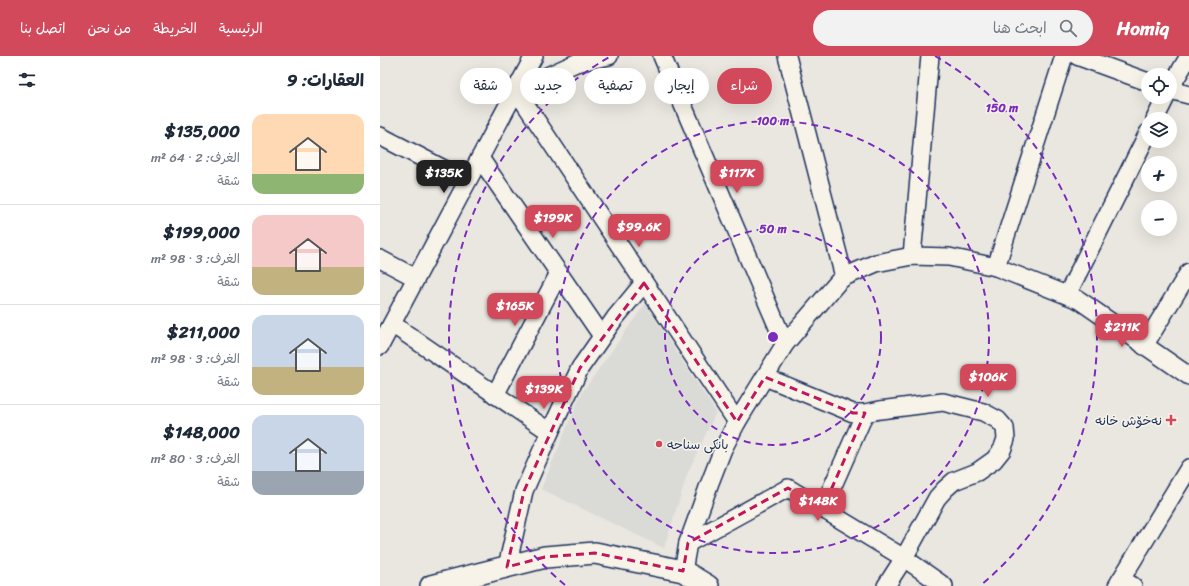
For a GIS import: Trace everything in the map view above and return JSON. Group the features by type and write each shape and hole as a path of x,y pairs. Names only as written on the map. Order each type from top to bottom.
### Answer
{"street":[{"path":"380,346 534,56"},
{"path":"516,90 576,63 609,56"},
{"path":"662,56 785,344"},
{"path":"787,56 844,278"},
{"path":"912,256 930,56"},
{"path":"996,267 1064,56"},
{"path":"1077,56 1141,79"},
{"path":"1177,77 1189,56"},
{"path":"516,90 737,422"},
{"path":"1177,91 1189,95"},
{"path":"380,136 467,181"},
{"path":"1067,296 1141,147"},
{"path":"480,158 602,336"},
{"path":"683,571 688,543 723,449 737,422 785,344 801,324 844,278 876,263 912,256 949,257 996,267 1079,300 1189,376"},
{"path":"380,259 416,278"},
{"path":"1144,346 1189,272"},
{"path":"496,395 559,274"},
{"path":"507,567 524,491 580,368 615,318 644,283"},
{"path":"392,324 550,432"},
{"path":"765,378 854,413 866,413 943,402 983,412 998,420 1005,428 1006,439 1002,450 994,460 977,472 954,481 937,498 904,558 886,586"},
{"path":"823,508 866,413"},
{"path":"1124,584 1189,468"},
{"path":"688,543 788,488 904,558 944,586"},
{"path":"431,586 545,557 596,553 683,571 704,585"}],"highlighted area":[{"path":"644,283 737,422 765,377 853,413 865,413 823,508 788,488 688,543 683,571 595,553 545,557 507,567 524,491 580,368"}],"shaded area":[{"path":"645,304 716,412 688,472 664,548 541,489 581,394"}],"place":[{"name":"نەخۆش خانە","path":"1171,420"},
{"name":"بانکی سناحە","path":"659,444"}]}
